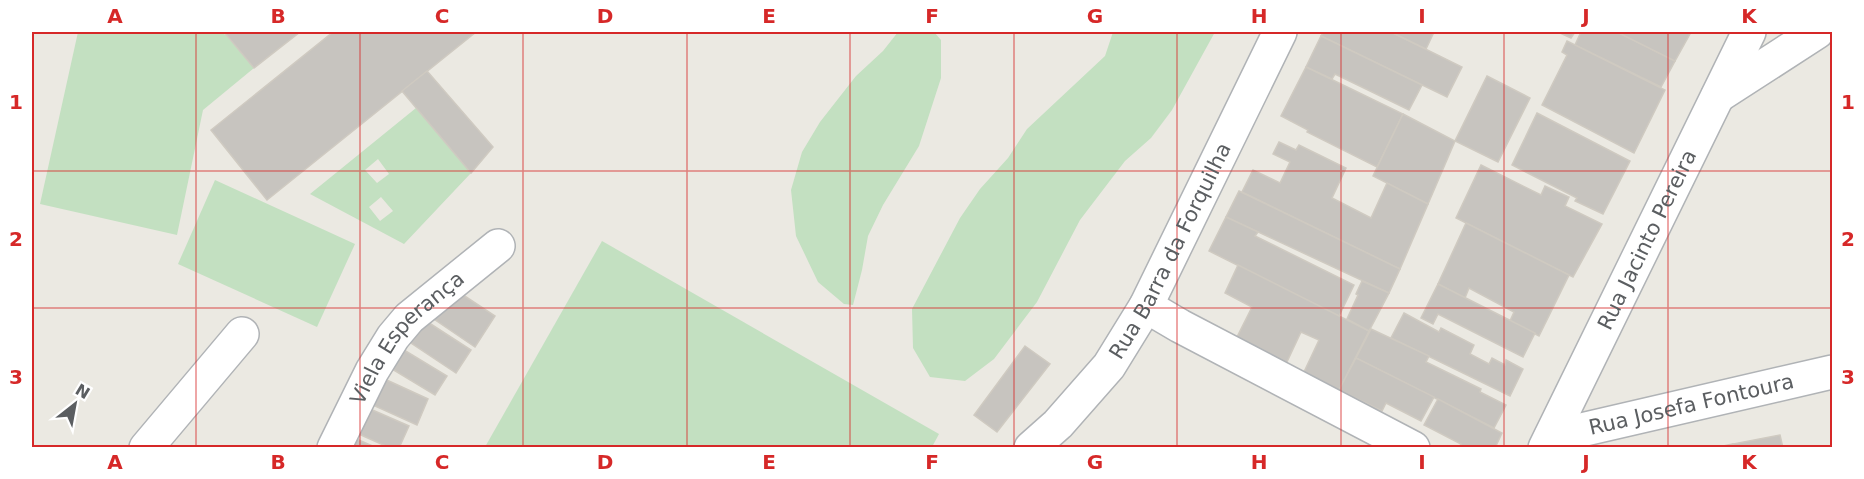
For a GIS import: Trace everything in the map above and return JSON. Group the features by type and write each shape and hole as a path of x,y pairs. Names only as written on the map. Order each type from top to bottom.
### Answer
{"street":[{"name":"Rua Barra da Forquilha","path":"1030,447 1058,424 1108,366 1146,306 1280,32"},
{"name":"Rua Jacinto Pereira","path":"1548,442 1749,32"},
{"path":"1716,97 1817,32"},
{"name":"Viela Esperança","path":"334,447 372,372 393,337 409,318 498,246"},
{"path":"1146,306 1180,326 1413,447"},
{"path":"146,447 242,334"},
{"name":"Rua Josefa Fontoura","path":"1548,442 1833,372"}],"green space":[{"path":"78,32 220,32 226,35 254,68 203,110 177,235 40,204"},
{"path":"898,32 934,32 941,40 941,78 919,146 883,205 868,236 853,305 844,304 818,282 796,236 791,190 802,152 820,122 856,76 883,51"},
{"path":"1113,32 1215,32 1172,110 1151,138 1125,161 1080,220 1037,302 994,359 965,381 930,377 913,348 912,309 960,218 980,189 1008,158 1027,129 1105,56"},
{"path":"416,108 471,173 404,244 310,194","holes":["378,159 389,174 377,183 365,170","381,197 393,211 380,221 369,207"]},
{"path":"215,180 355,244 317,327 178,264"},
{"path":"602,241 939,434 932,447 485,447"}],"building":[{"path":"224,32 300,32 254,68"},
{"path":"333,32 476,32 267,200 211,130"},
{"path":"1324,32 1391,32 1462,67 1447,97 1321,36"},
{"path":"1391,32 1434,32 1426,49"},
{"path":"1558,32 1575,32 1571,38"},
{"path":"1581,32 1617,32 1675,61 1661,87 1575,45"},
{"path":"1617,32 1685,32 1690,34 1675,61"},
{"path":"1321,36 1422,85 1409,110 1335,74 1332,79 1306,67"},
{"path":"1567,41 1665,90 1634,153 1542,105 1567,55 1562,52"},
{"path":"1306,67 1403,114 1377,167 1307,132 1308,130 1281,116"},
{"path":"427,71 493,147 471,173 402,91"},
{"path":"1487,76 1530,98 1498,162 1455,141"},
{"path":"1537,113 1630,161 1603,214 1575,201 1577,198 1512,165"},
{"path":"1403,114 1455,141 1428,204 1373,176"},
{"path":"1279,142 1296,150 1299,145 1346,168 1332,198 1371,218 1387,183 1428,204 1400,269 1242,192 1253,170 1280,183 1290,162 1273,154"},
{"path":"1481,165 1541,195 1545,186 1569,197 1565,206 1602,224 1573,277 1456,218"},
{"path":"1239,191 1400,269 1389,293 1226,217"},
{"path":"1226,217 1258,232 1255,236 1354,285 1339,316 1209,251"},
{"path":"1466,223 1569,275 1539,336 1510,321 1514,312 1469,288 1465,298 1438,284"},
{"path":"1238,265 1369,331 1339,390 1304,372 1319,340 1301,332 1286,364 1236,339 1252,307 1225,293"},
{"path":"1362,281 1389,293 1369,331 1347,319"},
{"path":"1438,284 1535,333 1523,357 1438,314 1433,324 1421,318"},
{"path":"451,287 495,316 475,347 431,317"},
{"path":"1404,313 1439,332 1441,328 1474,345 1470,354 1489,364 1492,358 1505,365 1506,360 1523,369 1510,396 1391,338"},
{"path":"423,319 471,350 456,373 408,341"},
{"path":"1371,329 1429,356 1426,362 1481,389 1480,392 1506,405 1494,428 1356,358"},
{"path":"1025,346 1050,364 997,432 974,415"},
{"path":"399,347 447,376 435,395 387,366"},
{"path":"1356,358 1434,397 1421,421 1386,403 1382,411 1339,390"},
{"path":"378,376 428,399 417,425 366,402"},
{"path":"1438,399 1502,433 1495,448 1459,448 1461,444 1424,425"},
{"path":"361,405 409,426 399,448 390,448 350,430"},
{"path":"345,434 377,448 339,448"},
{"path":"1780,435 1783,448 1734,448 1733,444"},
{"path":"1733,444 1734,448 1714,448"}]}
